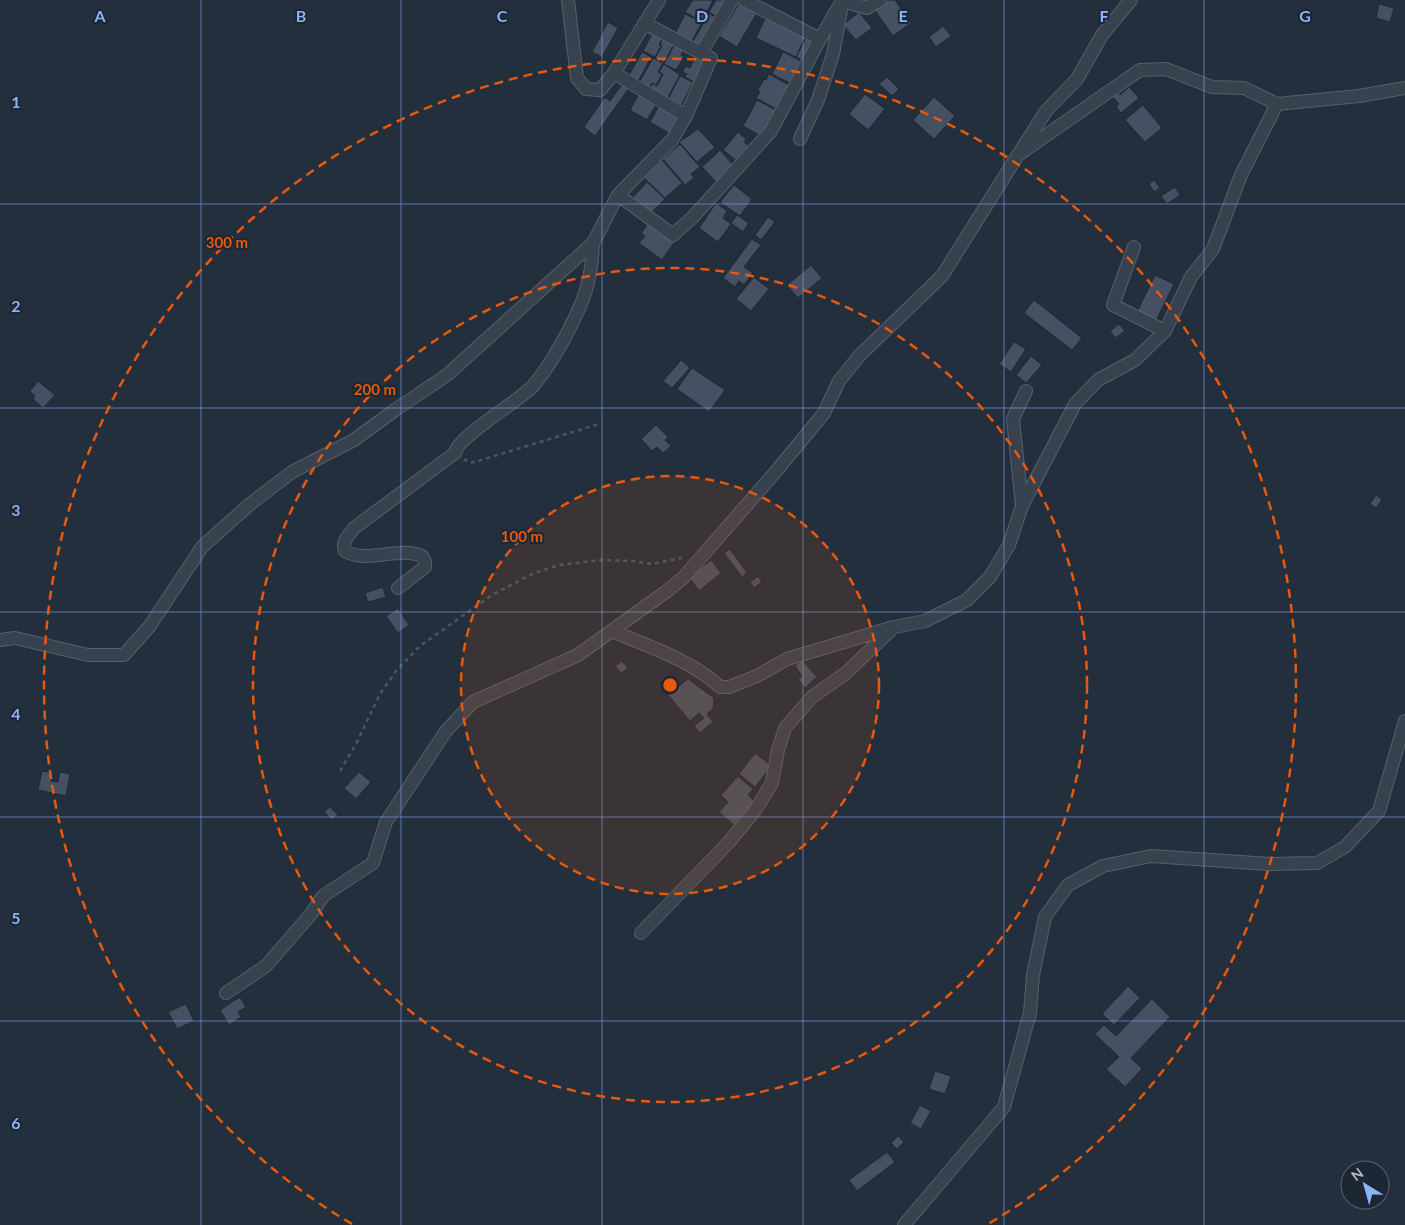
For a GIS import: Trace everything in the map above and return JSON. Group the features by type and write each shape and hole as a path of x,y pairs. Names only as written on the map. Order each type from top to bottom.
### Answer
{"street":[{"path":"568,0 577,78 586,89 600,90 614,73 659,0"},
{"path":"701,53 732,0"},
{"path":"744,0 820,38"},
{"path":"843,1 867,8 880,0"},
{"path":"226,993 266,966 324,896 372,863 386,822 446,731 473,702 578,655 683,578 824,413 839,382 859,356 942,276 1046,111 1077,79 1102,35 1131,0"},
{"path":"618,195 674,234 693,217 771,131 820,38 843,1"},
{"path":"800,139 818,100 833,54 843,1"},
{"path":"0,640 15,638 88,656 124,654 149,627 202,547 243,510 292,472 354,440 447,375 593,243 618,195 672,140 686,116 711,58 644,23"},
{"path":"1018,155 1140,70 1166,69 1212,86 1244,88 1277,104 1359,96 1405,88"},
{"path":"614,73 686,116"},
{"path":"610,631 697,668 720,687 729,687 757,676 787,659 894,627 925,621 967,600 990,577 1009,546 1022,506 1075,404 1098,380 1135,360 1164,331 1191,277 1213,250 1240,175 1277,104"},
{"path":"398,588 425,568 422,556 414,553 354,555 345,551 343,547 344,542 354,528 455,453 456,447 468,435 532,387 548,367 580,310 590,272 593,243"},
{"path":"1134,247 1113,305 1164,331"},
{"path":"1022,506 1013,419 1026,391"},
{"path":"641,933 729,842 756,810 772,783 778,750 785,728 812,697 846,673 894,627"},
{"path":"904,1225 1004,1107 1030,1013 1033,975 1045,917 1068,885 1103,866 1151,856 1270,864 1317,863 1345,848 1378,811 1405,721"}],"path":[{"path":"455,453 470,463 599,424"},
{"path":"340,771 356,744 380,694 396,671 420,646 492,594 534,573 559,565 601,560 652,564 685,557"}],"building":[{"path":"693,0 713,0 707,12 700,8 695,18 685,12"},
{"path":"716,0 728,0 718,18 709,12"},
{"path":"888,0 895,0 911,23 893,36 874,9"},
{"path":"740,2 757,13 737,47 719,36"},
{"path":"1379,4 1394,8 1390,22 1376,18"},
{"path":"701,9 717,18 700,50 691,45 704,22 696,18"},
{"path":"859,12 872,28 856,40 843,25"},
{"path":"685,14 702,22 690,45 674,36"},
{"path":"766,16 806,35 796,57 756,38"},
{"path":"608,22 618,28 602,57 592,52"},
{"path":"943,26 951,36 936,47 929,37"},
{"path":"653,32 663,37 655,57 643,51"},
{"path":"807,36 814,39 804,61 796,57"},
{"path":"663,38 674,44 664,63 655,58 662,46 660,45"},
{"path":"675,44 684,49 681,55 684,57 676,70 664,64"},
{"path":"642,52 651,57 638,82 628,77"},
{"path":"783,52 803,62 792,84 772,74"},
{"path":"695,57 705,62 694,82 685,77 687,74 683,72 685,66 690,68"},
{"path":"653,58 663,63 658,72 662,74 656,85 652,83 649,88 639,83"},
{"path":"664,64 680,75 666,101 650,89 652,83 657,86 663,74 659,72"},
{"path":"769,74 789,85 776,109 756,98 760,92 758,90"},
{"path":"680,76 693,82 680,108 667,101"},
{"path":"887,77 899,89 892,96 879,84"},
{"path":"623,83 629,88 595,136 584,127 605,97 610,101"},
{"path":"1129,87 1139,98 1121,113 1116,107 1119,104 1113,97 1118,92 1120,95"},
{"path":"640,92 657,103 647,120 630,110"},
{"path":"865,94 885,109 868,130 849,114"},
{"path":"934,97 955,116 934,139 913,120"},
{"path":"757,100 776,110 761,136 743,126"},
{"path":"660,104 680,116 669,133 650,122"},
{"path":"1143,105 1162,128 1145,142 1125,120"},
{"path":"698,129 715,147 697,162 679,142"},
{"path":"738,132 746,139 744,142 749,146 737,161 723,150"},
{"path":"680,144 700,167 691,174 694,178 685,185 663,159"},
{"path":"720,150 733,165 718,184 702,167"},
{"path":"662,160 682,183 665,198 644,178"},
{"path":"1154,180 1160,188 1154,192 1149,184"},
{"path":"647,182 665,199 650,214 633,197"},
{"path":"734,185 752,199 740,216 720,202"},
{"path":"1175,187 1180,195 1167,204 1161,196"},
{"path":"716,203 727,211 723,218 731,224 718,242 699,228"},
{"path":"737,215 749,223 743,232 731,223"},
{"path":"768,217 775,222 761,240 755,235"},
{"path":"650,221 676,240 662,260 639,243 645,236 641,233"},
{"path":"752,239 761,245 744,267 753,273 744,285 739,281 735,287 723,278"},
{"path":"811,265 822,278 798,298 787,285"},
{"path":"1155,275 1174,284 1156,321 1137,312"},
{"path":"754,277 769,289 751,311 736,299"},
{"path":"1034,300 1082,338 1072,350 1024,313"},
{"path":"1119,324 1125,331 1115,338 1110,331"},
{"path":"1014,342 1026,349 1011,372 999,364"},
{"path":"1031,356 1042,365 1026,383 1016,375"},
{"path":"681,360 690,368 672,388 663,381"},
{"path":"692,368 725,390 709,412 677,389"},
{"path":"38,381 55,395 43,408 33,399 35,396 30,391"},
{"path":"656,425 668,437 665,440 671,446 663,453 657,447 652,451 641,439"},
{"path":"1376,495 1382,500 1376,508 1370,504"},
{"path":"730,549 747,573 742,577 724,553"},
{"path":"711,560 721,573 699,591 689,577"},
{"path":"758,576 762,582 754,588 750,582"},
{"path":"383,587 386,597 368,602 365,593"},
{"path":"398,608 409,625 398,633 386,616"},
{"path":"802,660 817,677 805,688 798,679 802,676 795,666"},
{"path":"622,661 628,668 621,673 615,666"},
{"path":"688,679 714,698 713,709 707,714 713,722 700,733 694,726 704,718 699,713 690,721 668,695"},
{"path":"755,753 772,766 755,787 739,774"},
{"path":"42,771 53,773 51,781 58,782 60,772 70,774 66,796 38,790"},
{"path":"359,772 371,782 356,799 344,788"},
{"path":"738,776 753,789 748,795 755,802 734,825 719,812 728,802 721,795"},
{"path":"330,807 338,815 332,820 324,812"},
{"path":"1128,986 1140,998 1114,1025 1102,1014"},
{"path":"240,997 246,1007 238,1012 241,1017 229,1025 220,1010"},
{"path":"1152,999 1170,1017 1131,1058 1142,1069 1125,1087 1106,1069 1119,1057 1095,1034 1104,1025 1116,1036"},
{"path":"186,1004 194,1021 177,1029 168,1012"},
{"path":"935,1071 951,1076 945,1094 929,1089"},
{"path":"920,1105 931,1111 921,1129 910,1123"},
{"path":"898,1136 904,1142 897,1149 891,1143"},
{"path":"887,1152 895,1162 857,1191 849,1180"}]}
